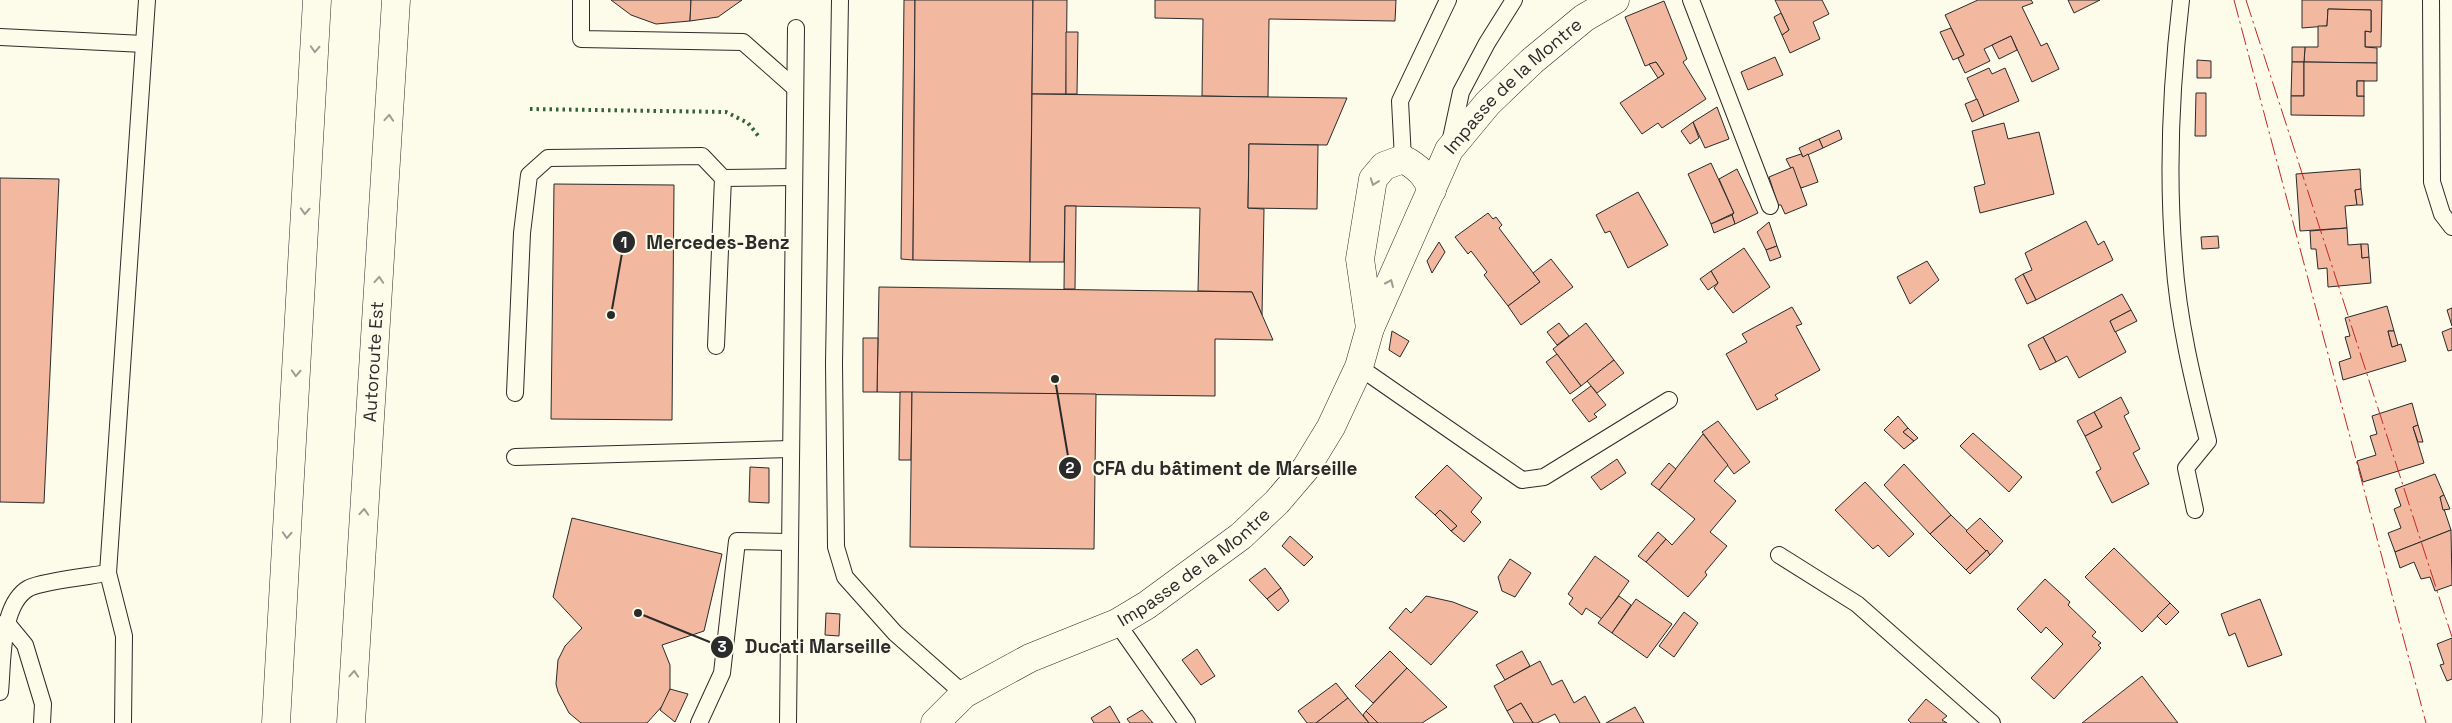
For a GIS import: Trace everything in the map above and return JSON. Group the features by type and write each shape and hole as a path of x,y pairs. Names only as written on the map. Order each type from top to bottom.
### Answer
{"main road":[{"path":"276,723 318,0"},
{"name":"Autoroute Est","path":"352,723 396,0"},
{"name":"Impasse de la Montre","path":"935,723 964,694 1030,658 1118,623 1147,605 1241,536 1277,502 1306,468 1331,427 1359,367 1370,328 1449,150 1488,103 1532,61 1584,18 1615,0"},
{"path":"1403,159 1417,166 1427,178 1432,190"},
{"name":"Impasse de la Montre","path":"1370,328 1360,259 1373,179 1384,166 1403,159"}],"lane":[{"path":"123,723 124,636 108,573 147,0"},
{"path":"581,0 581,40 743,42 795,88"},
{"path":"840,0 834,363 836,546 845,577 895,633 964,694"},
{"path":"1403,159 1400,101 1448,0"},
{"path":"1449,150 1461,92 1486,43 1514,0"},
{"path":"1691,0 1770,206"},
{"path":"2181,0 2170,155 2174,260 2191,373 2208,441 2186,468 2194,510"},
{"path":"2431,0 2432,182 2442,214 2452,227"},
{"path":"788,723 796,28"},
{"path":"0,38 144,44"},
{"path":"515,392 522,233 529,175 548,158 702,156 722,178 716,346"},
{"path":"722,178 794,177"},
{"path":"1359,367 1522,480 1544,477 1669,400"},
{"path":"515,457 791,450"},
{"path":"699,723 722,673 737,541 790,542"},
{"path":"1779,554 1857,604 1992,723"},
{"path":"0,692 6,622 14,602 29,588 108,573"},
{"path":"6,622 25,645 44,704 42,723"},
{"path":"1118,623 1186,723"}],"building":[{"path":"611,0 691,0 690,21 656,24 631,15"},
{"path":"691,0 742,0 718,17 690,21"},
{"path":"904,0 915,0 913,260 901,259"},
{"path":"915,0 1033,0 1030,262 913,260"},
{"path":"1033,0 1067,0 1066,94 1032,94"},
{"path":"1155,0 1396,0 1395,21 1269,19 1268,97 1202,96 1203,19 1155,18"},
{"path":"1775,0 1822,0 1829,14 1813,22 1820,39 1790,53 1782,35 1789,30"},
{"path":"1978,0 2031,0 2033,3 2022,7 2041,46 2047,43 2059,69 2032,82 2011,36 1984,49 1990,61 1965,73 1958,58 1964,55 1945,15"},
{"path":"2068,0 2100,0 2074,13"},
{"path":"2302,0 2382,0 2381,47 2365,47 2365,31 2371,32 2371,10 2328,9 2327,26 2302,28"},
{"path":"1664,1 1687,59 1683,62 1706,99 1662,128 1658,123 1642,134 1620,103 1664,74 1656,62 1645,66 1625,17"},
{"path":"2328,9 2371,10 2371,32 2365,31 2365,47 2377,48 2377,63 2304,62 2305,47 2318,47 2318,26 2327,26"},
{"path":"1781,13 1789,30 1782,35 1774,17"},
{"path":"1951,28 1964,55 1953,60 1940,32"},
{"path":"1066,32 1078,32 1077,94 1066,94"},
{"path":"2011,36 2017,50 1999,59 1992,45"},
{"path":"2292,47 2305,47 2304,62 2292,62"},
{"path":"1775,57 1783,75 1748,90 1741,72"},
{"path":"2197,60 2211,61 2211,78 2197,78"},
{"path":"1656,62 1664,74 1658,78 1649,64"},
{"path":"2292,62 2304,62 2304,96 2291,96"},
{"path":"2304,62 2377,63 2377,81 2357,81 2357,96 2364,96 2364,116 2291,115 2291,96 2304,96"},
{"path":"1989,68 1992,74 2005,68 2019,101 1984,116 1967,78"},
{"path":"2357,81 2364,81 2364,96 2357,96"},
{"path":"2196,93 2206,93 2206,136 2195,136"},
{"path":"1032,94 1347,98 1327,145 1249,144 1248,208 1264,209 1262,315 1252,292 1198,291 1200,208 1065,206 1064,262 1030,262"},
{"path":"1977,99 1984,116 1972,122 1965,104"},
{"path":"1717,107 1729,139 1705,148 1693,122"},
{"path":"1693,122 1699,138 1690,144 1681,131"},
{"path":"2004,123 2008,139 2039,132 2054,194 1980,213 1974,187 1985,184 1972,131"},
{"path":"1839,130 1842,139 1823,148 1819,139"},
{"path":"1819,139 1823,148 1803,157 1799,148"},
{"path":"1249,144 1318,145 1317,209 1248,208"},
{"path":"1801,154 1803,157 1808,154 1818,182 1801,188 1786,159"},
{"path":"1711,163 1734,213 1711,224 1688,174"},
{"path":"1793,167 1807,205 1785,214 1781,205 1778,205 1769,177"},
{"path":"1737,169 1758,213 1735,224 1732,215 1734,213 1719,179"},
{"path":"2360,169 2361,189 2355,190 2357,205 2345,206 2347,228 2300,231 2296,174"},
{"path":"0,178 59,179 44,503 0,502"},
{"path":"554,184 674,185 672,420 551,419"},
{"path":"2361,189 2363,205 2357,205 2355,190"},
{"path":"1638,192 1668,245 1628,268 1610,231 1605,233 1596,215"},
{"path":"1065,206 1076,206 1075,289 1064,289"},
{"path":"1488,213 1493,219 1496,217 1502,225 1499,228 1540,282 1508,306 1484,275 1487,272 1471,251 1468,254 1455,237"},
{"path":"1732,215 1735,224 1714,233 1711,224"},
{"path":"2086,221 2098,245 2104,241 2113,260 2036,300 2023,274 2032,270 2025,253"},
{"path":"1769,222 1777,246 1766,250 1757,232"},
{"path":"2347,228 2348,245 2361,244 2362,258 2369,257 2371,283 2328,287 2327,268 2318,269 2316,249 2311,249 2310,231"},
{"path":"2218,236 2219,248 2202,249 2201,237"},
{"path":"1439,242 1445,252 1432,273 1427,261"},
{"path":"2361,244 2368,244 2369,257 2362,258"},
{"path":"1777,246 1781,257 1770,261 1766,250"},
{"path":"1744,248 1770,287 1733,313 1714,288 1718,283 1711,271"},
{"path":"1551,259 1573,287 1521,325 1508,306 1540,282 1533,273"},
{"path":"1927,261 1939,280 1910,304 1897,277"},
{"path":"1711,271 1718,283 1708,290 1700,279"},
{"path":"2023,274 2036,300 2027,304 2015,279"},
{"path":"879,287 1252,292 1273,340 1215,339 1215,396 877,392"},
{"path":"2122,294 2131,310 2110,321 2126,352 2079,378 2067,356 2056,362 2043,337"},
{"path":"2387,306 2394,331 2388,331 2392,347 2401,344 2406,361 2343,380 2339,362 2351,358 2345,337 2350,336 2345,318"},
{"path":"1792,307 1802,324 1796,326 1820,370 1775,395 1778,399 1757,410 1726,354 1747,342 1742,334"},
{"path":"2452,308 2452,326 2447,310"},
{"path":"2131,310 2137,321 2115,332 2110,321"},
{"path":"1559,323 1569,336 1557,345 1547,332"},
{"path":"1586,323 1614,360 1581,386 1553,349"},
{"path":"2452,328 2452,350 2448,351 2442,332"},
{"path":"1392,331 1409,341 1400,357 1389,350"},
{"path":"2388,331 2394,331 2398,345 2392,347"},
{"path":"2043,337 2056,362 2040,370 2028,345"},
{"path":"863,338 878,338 877,392 863,392"},
{"path":"1557,354 1581,386 1570,394 1546,362"},
{"path":"1614,360 1624,373 1597,393 1587,381"},
{"path":"1591,386 1606,405 1594,414 1597,417 1589,422 1572,400"},
{"path":"900,392 912,392 911,460 899,460"},
{"path":"912,392 1096,394 1094,549 910,547"},
{"path":"2121,397 2129,413 2124,416 2140,449 2133,453 2149,484 2112,503 2096,472 2101,469 2085,436 2102,427 2094,412"},
{"path":"2412,403 2418,425 2413,427 2424,463 2363,482 2357,461 2376,455 2370,436 2377,434 2372,416"},
{"path":"2094,412 2102,427 2085,436 2077,421"},
{"path":"1898,416 1908,428 1903,432 1914,441 1904,449 1884,430"},
{"path":"1718,421 1750,462 1734,474 1702,432"},
{"path":"2418,425 2423,442 2418,442 2413,427"},
{"path":"1908,428 1918,438 1914,441 1903,432"},
{"path":"1973,433 2022,477 2009,492 1960,446"},
{"path":"1703,434 1728,465 1714,481 1736,501 1710,532 1727,546 1705,572 1707,575 1688,597 1646,562 1666,539 1672,545 1695,519 1659,490"},
{"path":"1617,459 1626,473 1601,490 1591,477"},
{"path":"1669,463 1676,469 1659,490 1651,484"},
{"path":"1904,464 1951,515 1930,534 1884,485"},
{"path":"1447,465 1482,498 1471,512 1481,522 1464,542 1451,531 1457,526 1440,510 1435,515 1415,497"},
{"path":"750,467 769,468 769,503 749,502"},
{"path":"2435,474 2444,495 2440,497 2451,530 2395,552 2388,533 2401,528 2394,509 2401,506 2395,489"},
{"path":"1865,482 1914,534 1889,557 1878,545 1873,549 1835,510"},
{"path":"2444,495 2450,509 2443,510 2440,497"},
{"path":"1440,510 1457,526 1451,531 1435,515"},
{"path":"1951,515 1987,550 1966,570 1930,534"},
{"path":"572,518 722,554 704,631 662,645 670,665 670,689 664,704 647,723 581,723 569,713 558,692 556,684 558,660 565,646 582,628 553,597"},
{"path":"1980,518 2003,541 1990,555 1966,531"},
{"path":"2451,530 2452,585 2435,591 2430,577 2421,579 2414,562 2400,568 2395,552"},
{"path":"1658,532 1666,539 1646,562 1638,556"},
{"path":"1290,536 1313,557 1304,566 1282,546"},
{"path":"2114,548 2170,603 2142,632 2085,577"},
{"path":"1987,550 1990,555 1970,574 1966,570"},
{"path":"1595,556 1629,581 1602,619 1586,608 1582,615 1569,604 1573,598 1568,594"},
{"path":"1510,559 1531,573 1515,597 1502,591 1498,577"},
{"path":"1265,568 1281,588 1267,599 1249,580"},
{"path":"2045,579 2070,602 2068,605 2096,632 2092,636 2101,643 2098,645 2101,648 2054,699 2031,678 2063,644 2046,627 2041,633 2017,609"},
{"path":"1281,588 1289,601 1278,611 1267,599"},
{"path":"1426,596 1453,602 1478,612 1431,665 1389,628 1406,608 1411,613"},
{"path":"1619,596 1631,605 1612,633 1598,623"},
{"path":"1636,599 1672,624 1647,658 1612,633"},
{"path":"2260,599 2282,655 2248,667 2235,633 2229,636 2221,614"},
{"path":"2170,603 2179,612 2166,625 2157,616"},
{"path":"1684,612 1698,623 1674,657 1659,646"},
{"path":"826,613 840,614 839,636 825,635"},
{"path":"2452,638 2452,679 2447,681 2440,665 2444,664 2437,644"},
{"path":"1197,649 1215,676 1201,685 1182,660"},
{"path":"1390,651 1407,668 1373,703 1355,686"},
{"path":"1522,651 1530,666 1505,680 1496,665"},
{"path":"1540,661 1552,685 1562,680 1574,703 1585,696 1600,723 1560,723 1555,714 1537,723 1533,723 1521,703 1507,711 1494,686"},
{"path":"1407,668 1447,707 1422,723 1378,723 1366,711"},
{"path":"2142,676 2178,723 2082,723"},
{"path":"1336,683 1348,698 1316,723 1307,723 1298,711"},
{"path":"670,689 688,694 675,722 660,710"},
{"path":"1348,698 1369,723 1316,723"},
{"path":"1926,699 1947,716 1942,720 1947,723 1911,723 1908,720"},
{"path":"1521,703 1533,723 1514,723 1507,711"},
{"path":"1110,706 1120,723 1094,723 1091,718"},
{"path":"1635,707 1644,723 1606,723"},
{"path":"1142,710 1153,723 1130,723 1127,719"},
{"path":"1366,711 1378,723 1369,723 1363,715"}],"hedge":[{"path":"530,109 726,112 748,123 760,138"}],"power":[{"path":"2234,0 2426,723"},
{"path":"2246,0 2452,637"}],"place":[{"name":"Mercedes-Benz","path":"611,315"},
{"name":"CFA du bâtiment de Marseille","path":"1055,379"},
{"name":"Ducati Marseille","path":"638,613"}]}
